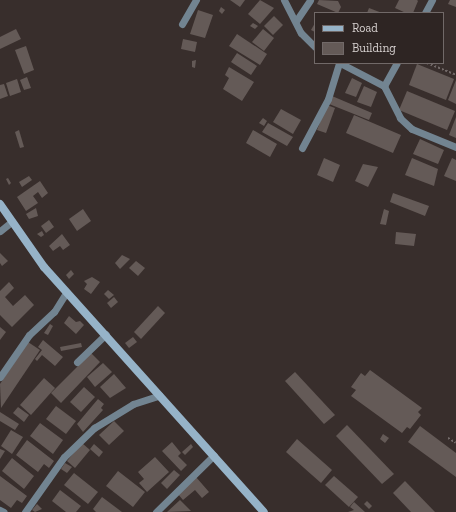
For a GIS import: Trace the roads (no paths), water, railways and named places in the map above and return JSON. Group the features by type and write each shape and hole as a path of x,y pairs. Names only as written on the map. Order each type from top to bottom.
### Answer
{"street":[{"path":"182,24 196,0"},
{"path":"284,0 296,21 300,33 314,46"},
{"path":"296,21 310,0"},
{"path":"426,12 432,0"},
{"path":"302,148 328,99 340,64"},
{"path":"342,64 384,86 400,118 406,124 418,132 456,147"},
{"path":"384,86 396,64"},
{"path":"0,204 11,222 66,293 106,334 264,512"},
{"path":"0,231 11,222"},
{"path":"0,377 29,335 54,312 66,293"},
{"path":"77,362 106,334"},
{"path":"24,512 64,457 94,428 133,404 160,395"},
{"path":"156,512 214,455"},
{"path":"0,510 4,512"}]}
